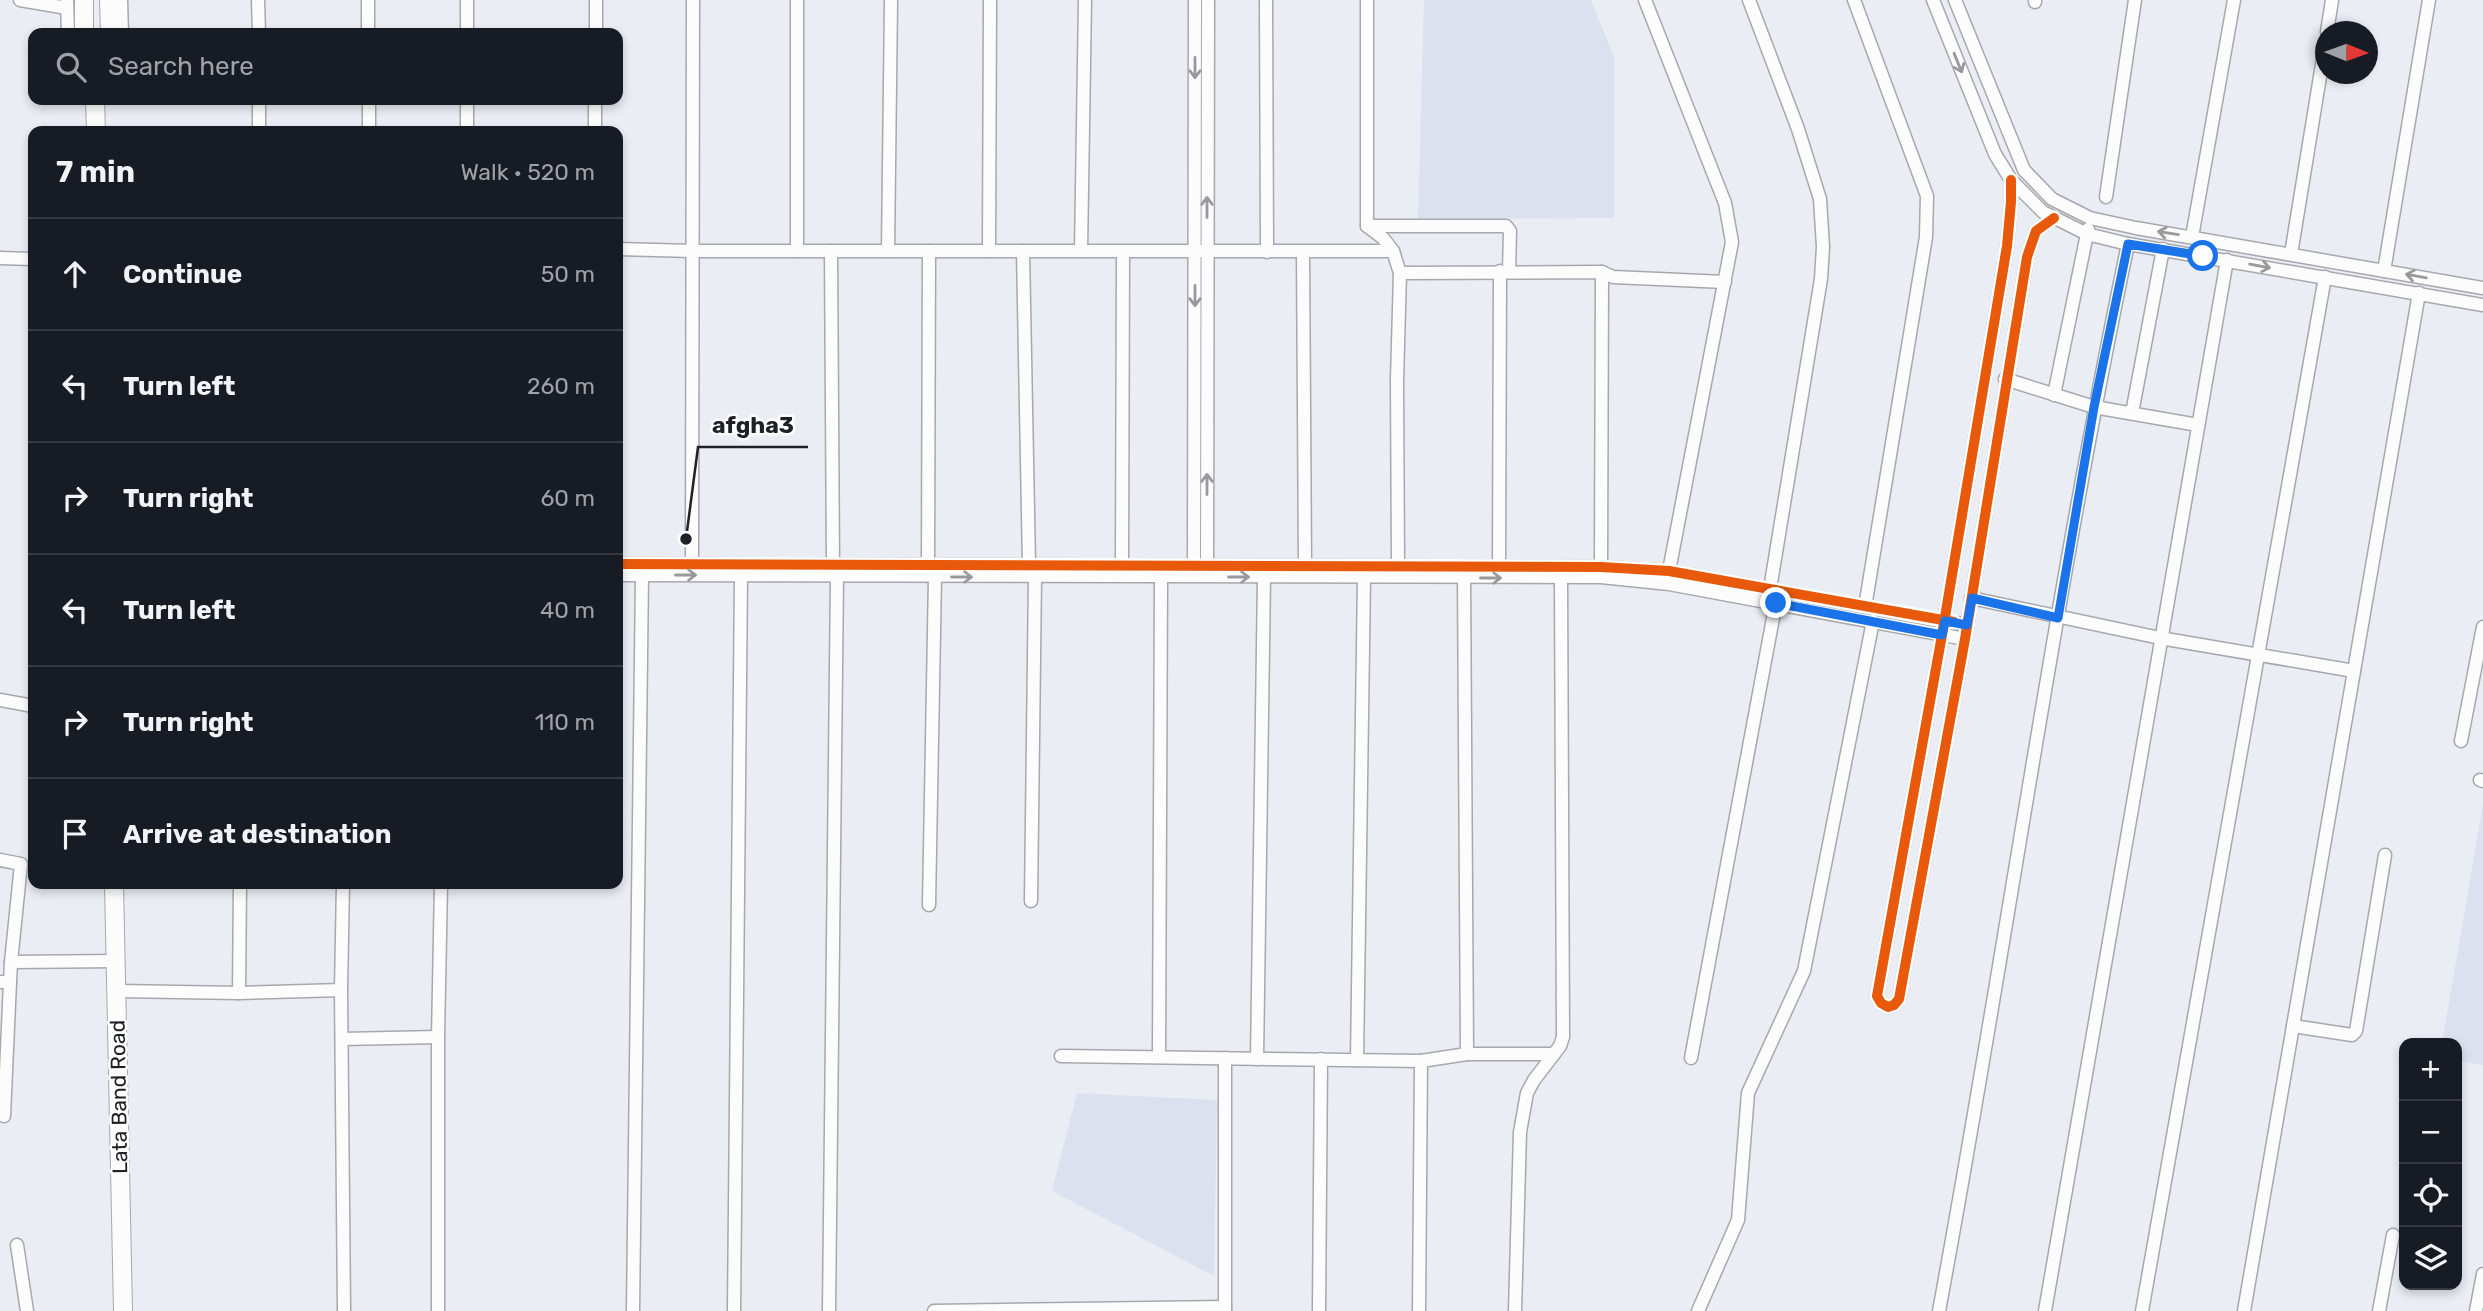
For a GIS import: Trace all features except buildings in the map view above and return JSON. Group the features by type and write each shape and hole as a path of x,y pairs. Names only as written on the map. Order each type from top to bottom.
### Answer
{"main road":[{"path":"109,0 110,28"},
{"path":"72,3 82,28"},
{"path":"95,105 96,126"},
{"name":"Lata Band Road","path":"114,889 123,1311"}],"street":[{"path":"20,0 72,3 69,28"},
{"path":"121,0 122,28"},
{"path":"258,0 258,28"},
{"path":"368,0 368,28"},
{"path":"467,0 467,28"},
{"path":"596,0 596,28"},
{"path":"692,564 693,0"},
{"path":"797,0 797,251"},
{"path":"888,251 891,0"},
{"path":"989,251 990,0"},
{"path":"1081,251 1085,0"},
{"path":"1195,0 1201,251 1201,570"},
{"path":"1201,251 1208,0"},
{"path":"1266,0 1267,252"},
{"path":"1367,0 1367,226"},
{"path":"1646,0 1725,203 1732,242 1669,571"},
{"path":"1749,0 1798,130 1820,199 1823,247 1821,279 1770,589"},
{"path":"1854,0 1927,196 1926,237 1866,607"},
{"path":"1933,0 1995,154 2011,180 2043,212 2087,234 2128,244 2483,305"},
{"path":"1955,0 2024,170 2052,199 2090,218 2483,288"},
{"path":"2106,197 2136,0"},
{"path":"2192,237 2234,0"},
{"path":"2329,21 2332,0"},
{"path":"2384,271 2429,0"},
{"path":"2291,254 2319,84"},
{"path":"259,105 259,126"},
{"path":"369,105 369,126"},
{"path":"467,105 467,126"},
{"path":"595,105 595,126"},
{"path":"2011,180 2007,246 1945,621 1877,996 1881,1003 1888,1007 1899,999 1965,639 2026,257 2032,238 2041,226 2054,218"},
{"path":"2054,394 2090,218"},
{"path":"1367,226 1383,238 1393,251 1400,273 1397,380 1398,566"},
{"path":"1367,226 1506,226 1510,231 1505,272 1499,566"},
{"path":"1939,1311 1977,1107 2094,407 2128,244"},
{"path":"623,249 1393,251"},
{"path":"2133,413 2163,249"},
{"path":"829,1311 835,570 831,251"},
{"path":"928,565 929,251"},
{"path":"1023,251 1032,570 1031,901"},
{"path":"1122,564 1123,252"},
{"path":"1303,252 1305,565"},
{"path":"0,258 28,259"},
{"path":"2045,1311 2227,260"},
{"path":"1400,273 1602,272 1613,277 1725,282"},
{"path":"1601,567 1602,272"},
{"path":"2142,1311 2256,654 2325,277"},
{"path":"2244,1311 2418,293"},
{"path":"2005,379 2094,407 2198,425"},
{"path":"623,564 692,564 935,577 1122,564 1264,577 1561,578 1649,576 1669,571 1967,625"},
{"path":"623,575 741,576 928,565 1161,577 1201,570 1305,565 1601,567 1965,639"},
{"path":"633,1311 642,575"},
{"path":"734,1311 741,576"},
{"path":"929,905 935,577"},
{"path":"1159,1058 1161,577"},
{"path":"1257,1059 1264,577"},
{"path":"1357,1060 1364,577"},
{"path":"1464,578 1468,1054"},
{"path":"1516,1311 1520,1132 1527,1093 1560,1046 1563,1037 1561,578"},
{"path":"1972,598 2160,638 2354,671"},
{"path":"1691,1058 1776,603"},
{"path":"1698,1311 1738,1220 1748,1093 1804,971 1874,621"},
{"path":"2461,741 2483,627"},
{"path":"0,700 28,705"},
{"path":"2293,1026 2352,1035 2356,1031 2385,855"},
{"path":"0,860 21,864 11,962 5,982 4,1116"},
{"path":"239,993 240,889"},
{"path":"343,889 341,990 344,1311"},
{"path":"438,1311 441,889"},
{"path":"11,962 117,961"},
{"path":"118,991 239,993 341,990"},
{"path":"342,1039 438,1037"},
{"path":"1061,1056 1421,1061 1468,1054 1554,1054"},
{"path":"934,1311 1225,1309 1225,1058"},
{"path":"1319,1311 1321,1059"},
{"path":"1419,1311 1421,1061"},
{"path":"2379,1311 2392,1236"},
{"path":"17,1245 27,1311"},
{"path":"2476,1311 2483,1274"}],"shaded area":[{"path":"1424,0 1591,0 1614,57 1614,218 1418,219"},
{"path":"2483,804 2483,1065 2462,1062 2462,1038 2443,1038"},
{"path":"1077,1093 1217,1100 1214,1276 1052,1191"}],"cycle path":[{"path":"2011,180 2007,246 1942,635 1877,996 1881,1003 1888,1007 1899,999 1965,639 2027,257 2036,231 2054,218"},
{"path":"623,564 1601,567 1669,571 1954,622"}],"place":[{"name":"afgha3","path":"686,539"}],"route":[{"path":"1776,603 1942,635 1945,621 1967,625 1972,598 2058,618 2094,407 2128,244 2203,256"}]}
